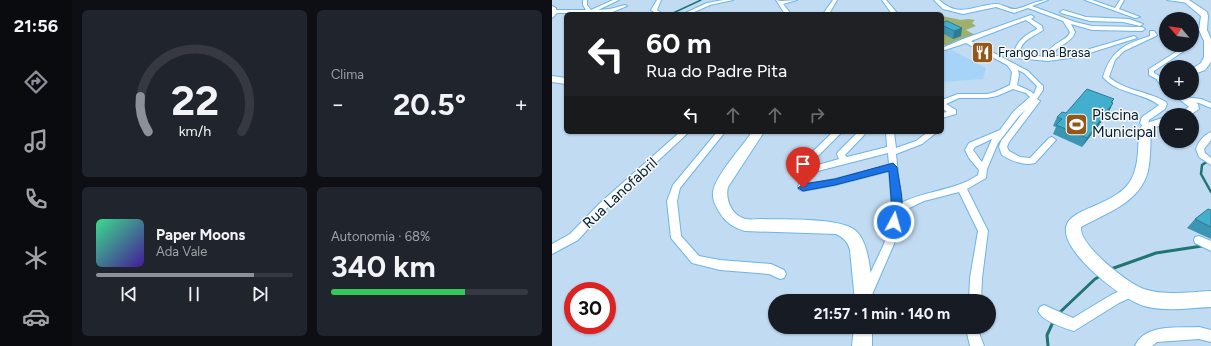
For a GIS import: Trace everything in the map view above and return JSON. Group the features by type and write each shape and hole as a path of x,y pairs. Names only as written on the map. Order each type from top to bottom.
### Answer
{"main road":[{"path":"1187,1 1204,14 1205,20 1203,32 1208,43 1210,53 1209,62 1204,68 1199,70"},
{"path":"552,79 564,81"},
{"path":"1188,100 1194,108"},
{"path":"1159,122 1147,126 1145,130 1142,167 1138,182 1124,197 1076,223 1073,226 1072,233 1078,245 1126,290 1145,298 1161,300 1211,300"},
{"path":"757,134 725,180 720,192 721,202 727,213 742,224 754,226 837,228 846,232 854,238 859,253 863,294"},
{"path":"862,346 863,334"}],"street":[{"path":"585,0 588,12"},
{"path":"590,12 617,0"},
{"path":"657,12 654,10 659,0"},
{"path":"691,12 709,4 732,0"},
{"path":"779,1 795,0"},
{"path":"827,12 835,0"},
{"path":"884,0 893,12"},
{"path":"936,0 945,8 969,12 991,6 1001,6 1014,11 1046,0"},
{"path":"1026,18 1040,26 1040,30 1023,38 1017,47 1016,56 1048,59 1068,56 1146,35 1142,20 1087,0"},
{"path":"1116,10 1122,0"},
{"path":"1169,0 1187,1"},
{"path":"779,1 787,12"},
{"path":"599,12 610,11 625,6"},
{"path":"1027,6 1092,28 1145,29"},
{"path":"944,47 1044,11"},
{"path":"552,16 556,12 564,12"},
{"path":"1063,12 1077,17 1093,20 1131,20 1154,35 1131,44 1115,54 1106,77 1113,84 1150,95 1162,104 1162,108 1145,119 1144,123 1147,126"},
{"path":"1048,59 1052,49 1071,36 1071,26 1065,20"},
{"path":"964,40 1026,72 1040,86 1036,95 1016,114 1008,126 972,145 969,150 983,169"},
{"path":"1051,52 1068,56"},
{"path":"1167,60 1179,52"},
{"path":"944,103 958,96 987,96 997,94 1013,86 1017,75 1008,63"},
{"path":"1159,65 1151,70 1151,74 1159,78"},
{"path":"1013,86 1039,96 1010,133 1003,147 1005,152 1010,156 1024,161 1032,160 1052,140"},
{"path":"1194,100 1201,101 1211,106"},
{"path":"944,105 953,112 944,115"},
{"path":"897,210 924,197 953,192 976,182 983,176 983,169 994,142 1001,131"},
{"name":"Rua Lanofabril","path":"552,249 574,237 603,206 683,134"},
{"path":"719,134 676,187 672,201 676,238 696,260 720,265 771,269 780,274"},
{"path":"836,134 807,162 803,188 835,182 893,167"},
{"path":"844,161 841,154 862,134"},
{"path":"867,294 889,244 897,210 890,134"},
{"path":"806,171 918,143 931,134"},
{"path":"1211,135 1201,144 1200,152 1202,157 1211,162"},
{"path":"962,188 983,232 976,278 975,294"},
{"path":"1199,240 1211,246"},
{"path":"1044,311 1062,321 1074,325 1115,299 1126,290"},
{"path":"1142,346 1154,336 1199,333 1211,336"},
{"path":"973,334 977,346"}],"shaded area":[{"path":"950,49 986,68 983,79 944,82 944,50"}],"green space":[{"path":"944,16 961,20 975,20 972,23 976,26 966,30 975,35 955,41 947,46 944,45"}],"building":[{"path":"947,21 962,28 954,31 944,26 944,22"},
{"name":"Piscina Municipal","path":"1087,89 1114,99 1111,102 1113,103 1087,138 1056,125 1062,119 1057,117 1062,112 1066,113"},
{"path":"1208,209 1211,210 1211,227 1195,219"}],"waterway":[{"path":"675,12 701,0"},
{"path":"1211,159 1202,165 1201,174 1211,192"},
{"path":"1111,269 1156,253 1202,246"},
{"path":"1058,314 1095,279 1102,275"},
{"path":"1048,346 1047,335 1054,320"}],"place":[{"name":"Frango na Brasa","path":"983,52"},
{"name":"Piscina Municipal","path":"1077,124"}],"route":[{"path":"803,188 835,182 893,167 897,210 894,222"}]}
